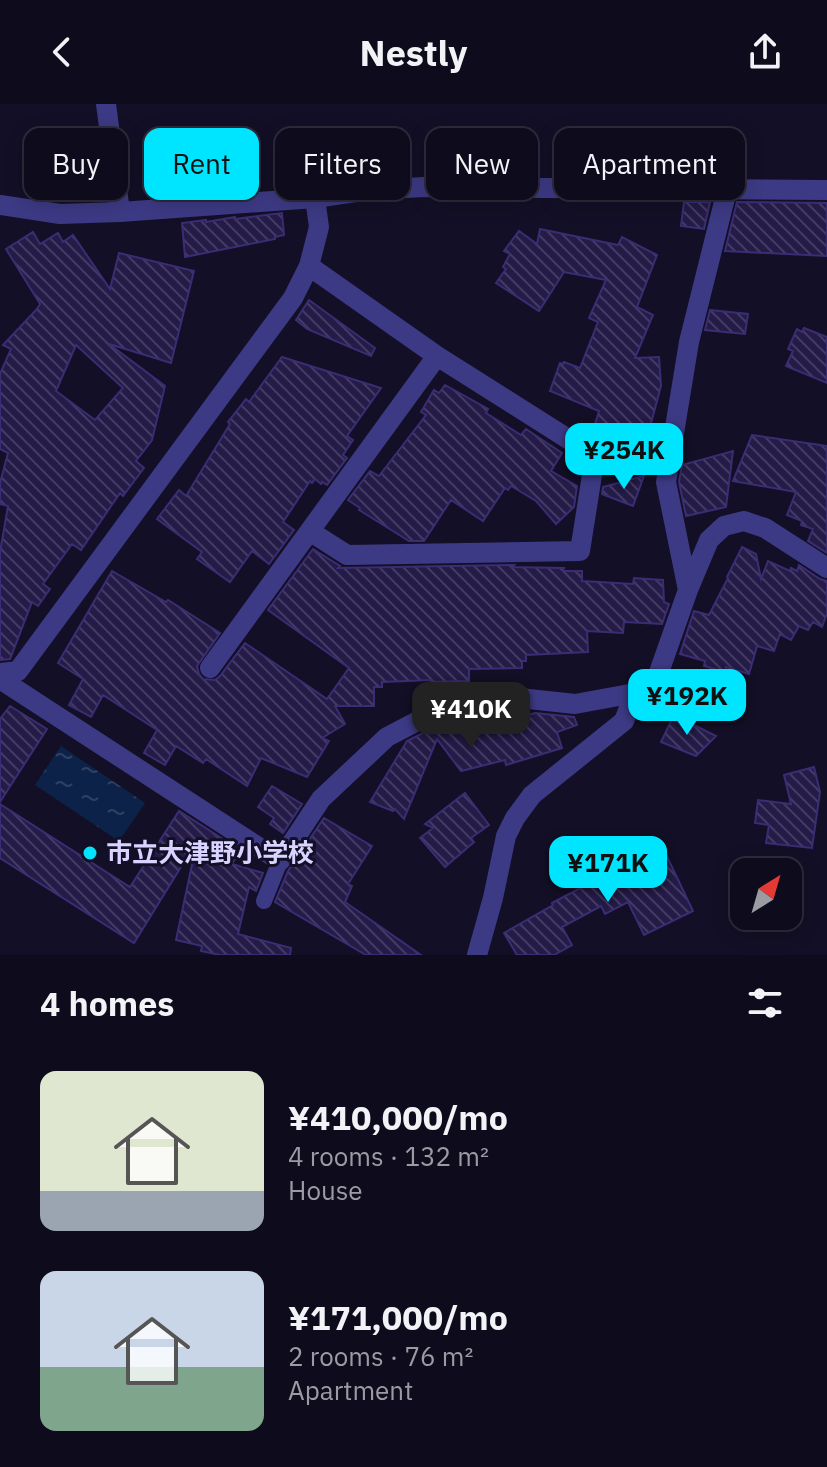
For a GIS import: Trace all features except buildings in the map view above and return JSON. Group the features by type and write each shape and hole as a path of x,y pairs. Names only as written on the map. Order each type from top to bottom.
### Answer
{"street":[{"path":"106,104 120,212"},
{"path":"410,188 554,188"},
{"path":"745,190 827,190"},
{"path":"0,205 60,214 283,200"},
{"path":"0,676 18,671 293,298 309,266 319,227 315,200"},
{"path":"688,590 666,482 689,342 724,200"},
{"path":"309,266 437,356 595,456 580,551 347,555 311,532"},
{"path":"210,668 437,356"},
{"path":"0,676 280,861 321,799 387,737 433,713 510,697 575,704 635,693 658,675 709,540 724,526 744,521 765,528 827,568"},
{"path":"477,955 506,836 515,818 532,795 624,721 635,693"}],"lane":[{"path":"264,901 280,861"}],"water":[{"path":"61,746 145,803 119,841 35,785"}],"place":[{"name":"市立大津野小学校","path":"90,853"}]}
